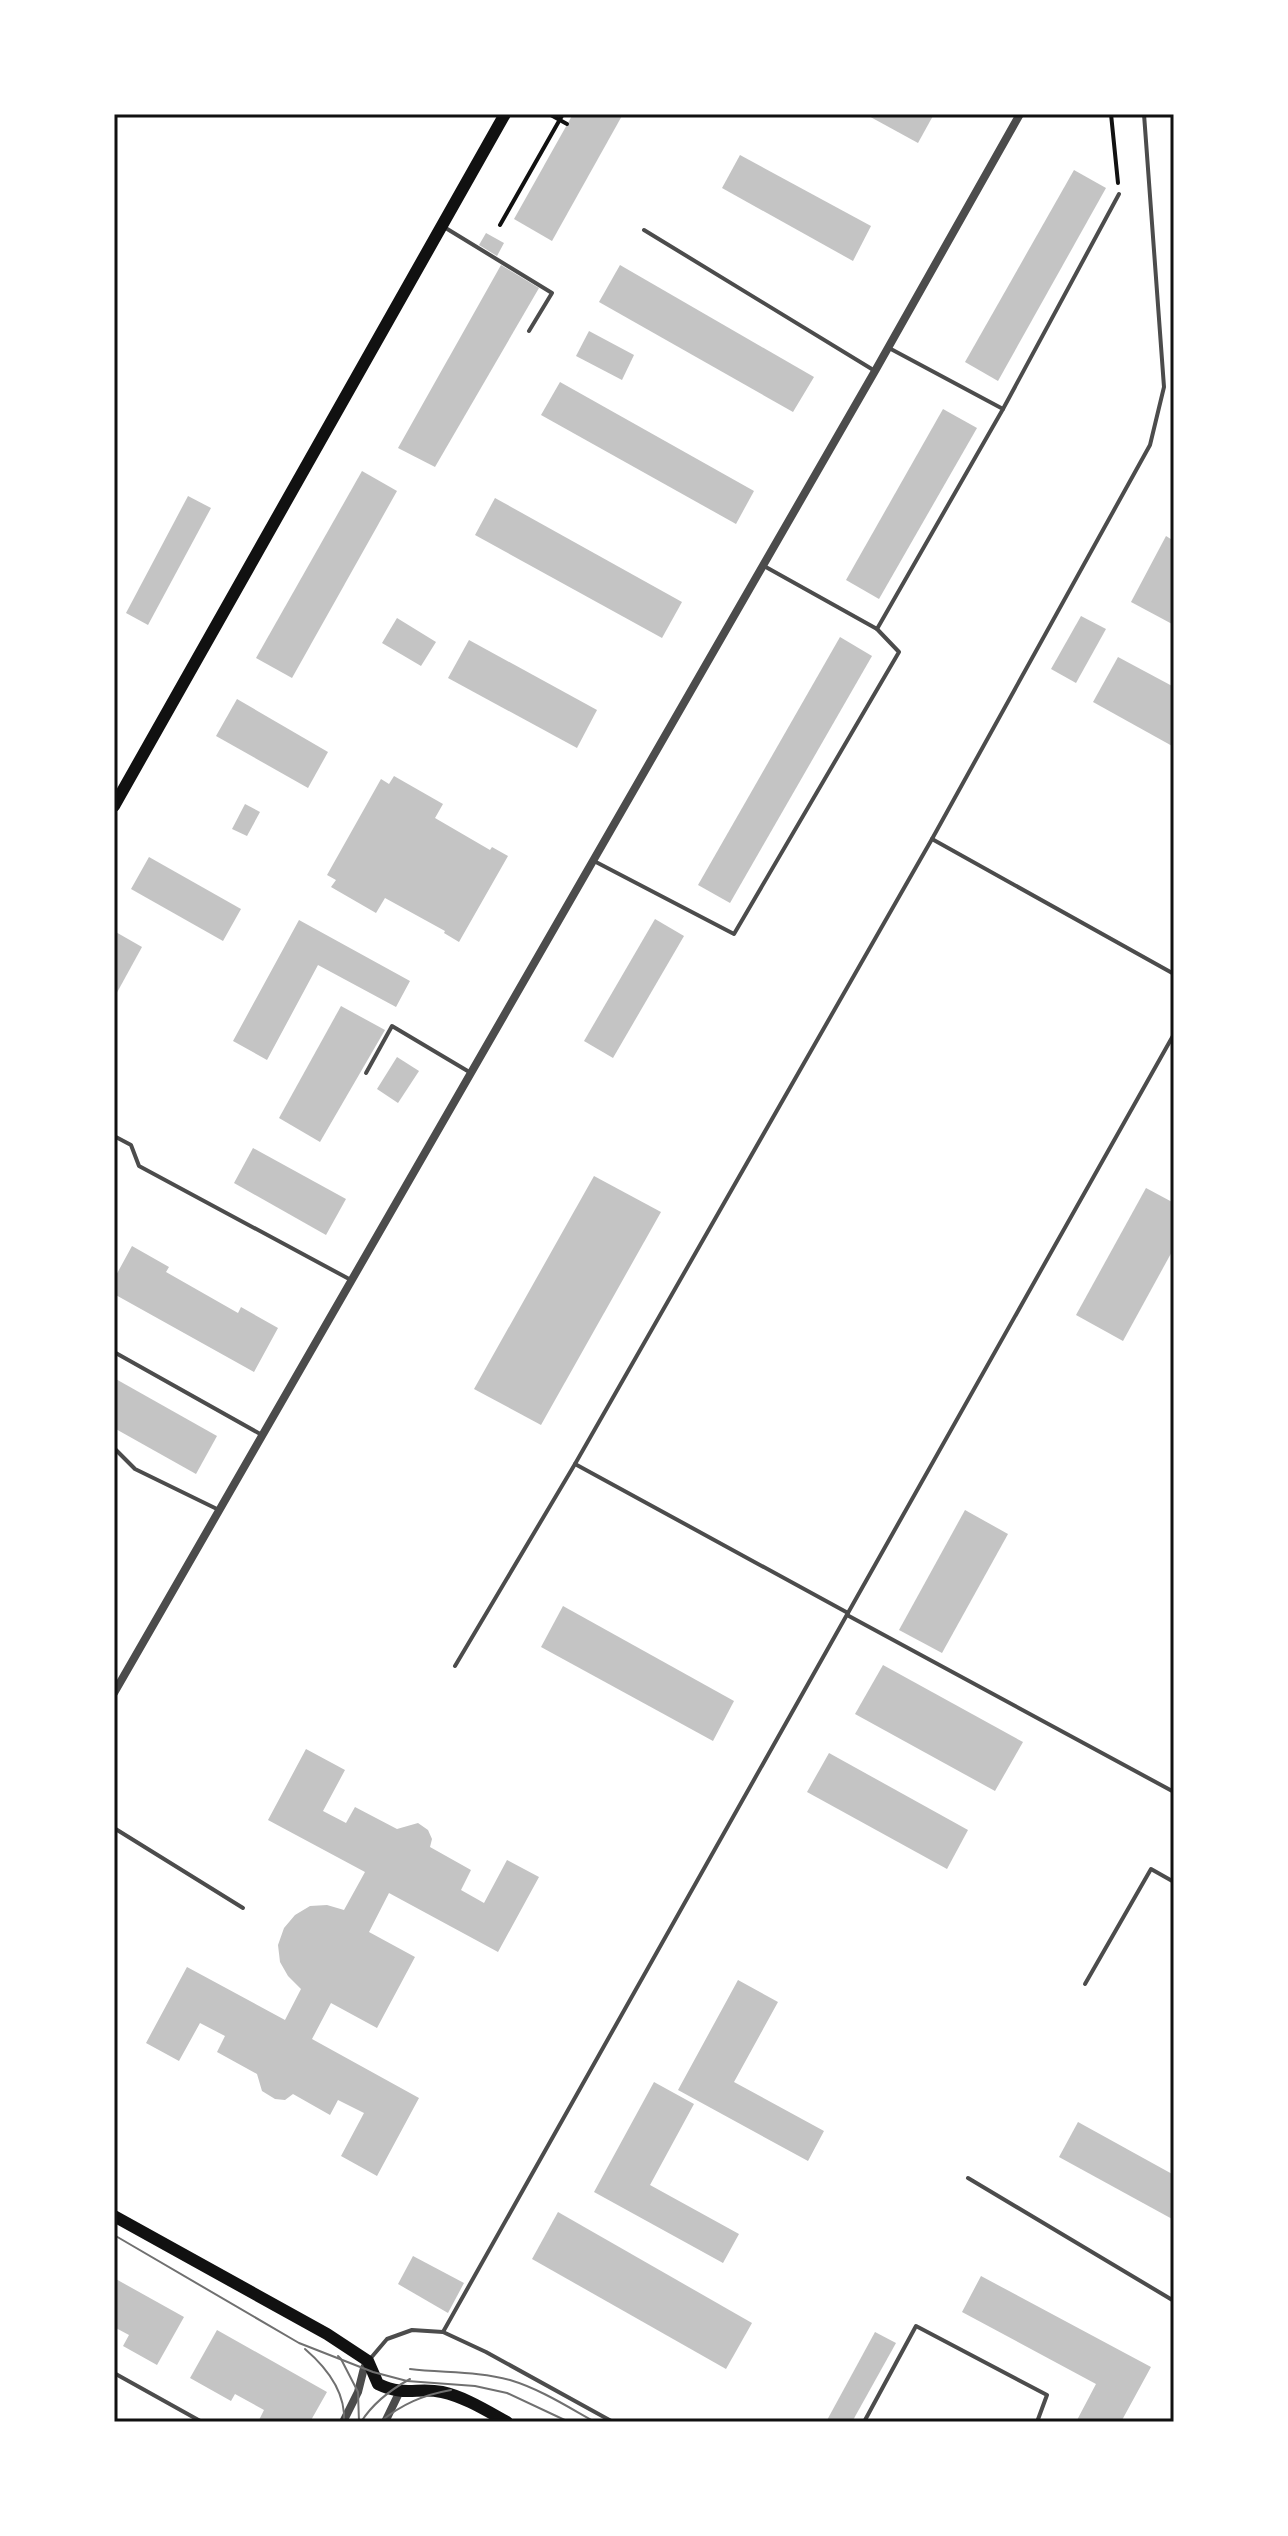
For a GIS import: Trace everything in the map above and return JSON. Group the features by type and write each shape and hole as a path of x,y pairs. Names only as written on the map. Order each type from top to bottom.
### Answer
{"main road":[{"path":"114,806 505,114"},
{"path":"114,2216 327,2334 368,2361 378,2384 399,2393 441,2392 470,2402 507,2422"}],"street":[{"path":"114,1693 1020,114"},
{"path":"343,2422 358,2392 368,2361"},
{"path":"358,2392 378,2384"},
{"path":"385,2422 399,2393"}],"lane":[{"path":"455,1666 575,1464 932,839 1150,445 1164,387 1144,114"},
{"path":"877,629 1003,409 1119,194"},
{"path":"442,226 552,293 529,331"},
{"path":"644,230 875,371"},
{"path":"888,347 1003,409"},
{"path":"592,860 734,934 899,652 877,629 762,564"},
{"path":"932,839 1174,974"},
{"path":"366,1073 392,1026 471,1073"},
{"path":"443,2332 1174,1034"},
{"path":"114,1136 131,1145 139,1166 351,1280"},
{"path":"114,1352 262,1435"},
{"path":"114,1448 135,1469 219,1510"},
{"path":"575,1464 1174,1792"},
{"path":"114,1828 243,1908"},
{"path":"1085,1984 1151,1869 1174,1882"},
{"path":"968,2178 1174,2301"},
{"path":"864,2422 916,2326 1047,2395 1037,2422"},
{"path":"368,2361 387,2339 412,2330 443,2332 486,2352 613,2422"},
{"path":"114,2373 202,2422"}],"path":[{"path":"549,114 567,124"},
{"path":"500,225 563,114"},
{"path":"1111,114 1119,194"}],"building":[{"path":"573,114 623,114 552,241 514,219"},
{"path":"865,114 934,114 918,143"},
{"path":"740,155 871,226 853,261 722,188"},
{"path":"1074,170 1106,188 998,381 965,362"},
{"path":"486,233 504,243 497,256 479,245"},
{"path":"501,265 539,288 435,467 398,448"},
{"path":"620,265 814,377 793,412 599,302"},
{"path":"589,331 634,355 622,380 576,356"},
{"path":"560,382 754,491 736,524 541,415"},
{"path":"943,409 977,428 879,599 846,580"},
{"path":"362,471 397,491 292,678 256,658"},
{"path":"188,496 211,508 148,625 126,613"},
{"path":"495,498 682,602 662,638 475,535"},
{"path":"1166,536 1174,541 1174,625 1131,602"},
{"path":"1081,616 1106,629 1076,683 1051,669"},
{"path":"397,618 436,642 421,666 382,643"},
{"path":"840,637 872,656 730,903 698,885"},
{"path":"469,640 597,710 577,748 448,678"},
{"path":"1118,657 1174,687 1174,747 1093,702"},
{"path":"237,699 328,752 308,788 216,736"},
{"path":"394,776 443,804 435,818 490,850 492,847 508,856 459,942 385,898 376,913 331,887 336,880 327,875 381,779 389,784"},
{"path":"245,804 260,812 247,836 232,829"},
{"path":"149,857 241,909 223,941 131,889"},
{"path":"655,919 684,936 613,1058 584,1041"},
{"path":"299,920 410,981 396,1007 318,965 267,1060 233,1041"},
{"path":"114,931 142,947 114,998"},
{"path":"341,1006 385,1030 320,1142 279,1118"},
{"path":"397,1057 419,1071 398,1103 377,1089"},
{"path":"253,1148 346,1199 326,1235 234,1183"},
{"path":"594,1176 661,1212 541,1425 474,1389"},
{"path":"1146,1188 1174,1203 1174,1248 1123,1341 1076,1315"},
{"path":"132,1246 169,1267 166,1272 238,1313 241,1307 278,1328 254,1372 114,1294 114,1279"},
{"path":"114,1378 217,1436 196,1474 114,1428"},
{"path":"965,1510 1008,1534 942,1653 899,1630"},
{"path":"563,1606 734,1701 713,1741 541,1647"},
{"path":"883,1665 1023,1742 995,1791 855,1714"},
{"path":"306,1749 345,1770 323,1811 346,1823 355,1807 397,1829 418,1823 428,1830 432,1839 430,1847 471,1870 461,1890 484,1903 507,1860 539,1877 498,1952 389,1893 369,1932 415,1957 377,2028 331,2003 312,2039 419,2098 377,2176 341,2156 364,2113 338,2100 330,2115 293,2094 285,2100 275,2099 262,2091 257,2074 217,2052 225,2036 200,2023 179,2061 146,2043 187,1967 285,2020 301,1989 280,1962 278,1945 284,1928 295,1915 310,1906 327,1905 344,1910 365,1872 268,1820"},
{"path":"829,1753 968,1830 947,1869 807,1792"},
{"path":"738,1980 778,2002 734,2082 824,2131 808,2161 678,2090"},
{"path":"654,2082 694,2104 650,2185 739,2234 723,2263 594,2192"},
{"path":"1078,2122 1174,2175 1174,2220 1059,2157"},
{"path":"558,2212 752,2323 726,2369 532,2259"},
{"path":"413,2256 464,2283 448,2313 398,2284"},
{"path":"981,2276 1151,2367 1121,2422 1076,2422 1096,2384 962,2312"},
{"path":"114,2278 184,2317 157,2365 123,2346 129,2335 114,2327"},
{"path":"217,2330 327,2392 310,2422 258,2422 264,2410 235,2394 231,2401 190,2378"},
{"path":"875,2332 896,2343 852,2422 826,2422"}],"tram line":[{"path":"114,2235 299,2343 373,2372 407,2381 475,2386 507,2393 569,2422"},
{"path":"305,2349 338,2390 344,2422"},
{"path":"338,2356 358,2392 359,2422"},
{"path":"410,2369 510,2380 543,2393 595,2422"},
{"path":"361,2422 382,2398 410,2379"},
{"path":"380,2422 413,2401 451,2390"}]}
